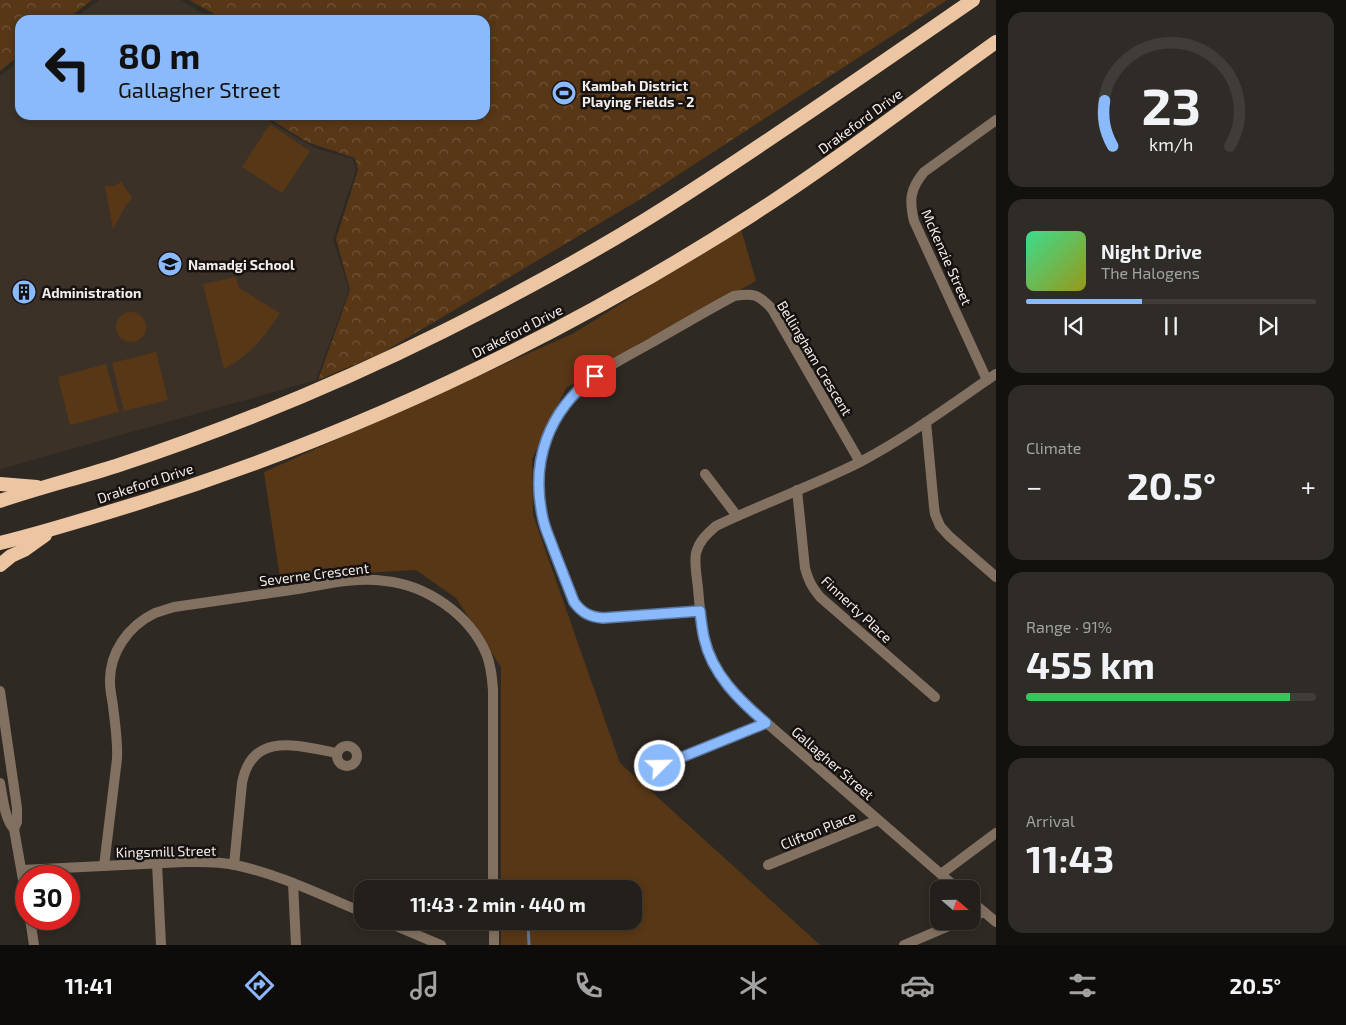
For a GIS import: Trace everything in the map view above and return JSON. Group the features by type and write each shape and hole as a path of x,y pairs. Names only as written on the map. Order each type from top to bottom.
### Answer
{"highway":[{"name":"Drakeford Drive","path":"0,501 133,460 257,414 327,386 444,331 561,270 664,208 767,141 973,0"},
{"name":"Drakeford Drive","path":"0,543 163,496 264,461 402,405 548,334 635,286 754,214 812,175 996,42"},
{"path":"0,484 44,488"},
{"path":"0,565 56,528"}],"street":[{"name":"McKenzie Street","path":"992,377 914,221 911,195 916,182 924,172 996,120"},
{"name":"Bellingham Crescent","path":"700,611 603,618 586,614 574,602 543,521 538,486 540,463 545,441 554,420 576,392 604,370 734,296 755,295 763,299 772,309 860,462"},
{"name":"Gallagher Street","path":"948,880 746,706 730,688 717,670 704,640 696,553 705,535 716,526 860,462 926,422 992,377"},
{"path":"926,422 934,508 940,526 996,577"},
{"path":"705,474 737,516"},
{"name":"Finnerty Place","path":"798,490 805,568 811,587 820,597 935,697"},
{"name":"Severne Crescent","path":"104,866 118,743 110,683 111,666 117,650 126,635 139,623 155,613 174,607 353,580 378,580 418,589 437,599 463,619 476,635 486,653 492,671 493,690 494,880"},
{"path":"0,692 17,808 17,822 14,829"},
{"path":"660,766 766,723"},
{"path":"234,864 242,783 245,771 251,760 273,746 287,744 337,753"},
{"path":"0,782 4,805 10,824 14,829 21,865"},
{"name":"Clifton Place","path":"768,865 878,820"},
{"path":"941,874 996,833"},
{"name":"Kingsmill Street","path":"80,867 156,863 209,862 234,864 269,874 354,909"},
{"path":"156,863 161,945"},
{"path":"293,883 296,945"},
{"path":"980,908 996,922"},
{"path":"980,914 984,912"},
{"path":"32,930 34,945"},
{"path":"403,930 428,942 440,945"},
{"path":"494,930 494,945"},
{"path":"904,945 940,930"}],"shaded area":[{"path":"99,0 181,0 205,15 80,15"},
{"name":"Namadgi School","path":"15,64 15,120 268,120 315,148 353,159 356,170 333,239 349,290 316,380 0,469 0,76"}],"green space":[{"path":"0,0 92,0 72,15 15,15 15,59 0,71"},
{"path":"189,0 947,0 644,197 382,353 318,380 350,290 336,239 358,170 355,158 307,142 272,120 490,120 490,15 216,15"},
{"path":"270,124 310,151 282,193 242,167"},
{"path":"121,182 132,198 113,229 105,186 114,186"},
{"path":"741,229 756,281 566,388 532,459 533,515 620,763 820,945 501,945 501,930 642,930 642,880 501,880 501,667 456,598 416,570 280,578 264,472 574,333"},
{"path":"236,277 239,288 280,313 268,331 249,352 224,369 203,284"},
{"path":"131,312 137,313 145,321 145,333 137,341 131,342 125,341 117,333 116,327 117,321 125,313"},
{"path":"156,352 168,400 124,411 112,363"},
{"path":"106,364 119,412 70,425 58,377"}],"waterway":[{"path":"528,930 529,945"}],"place":[{"name":"Kambah District Playing Fields - 2","path":"564,93"},
{"name":"Namadgi School","path":"170,264"},
{"name":"Administration","path":"24,292"}],"route":[{"path":"595,376 576,392 554,420 545,441 540,463 538,486 543,521 574,602 586,614 603,618 700,611 704,640 717,670 746,706 766,723 660,766"}]}
